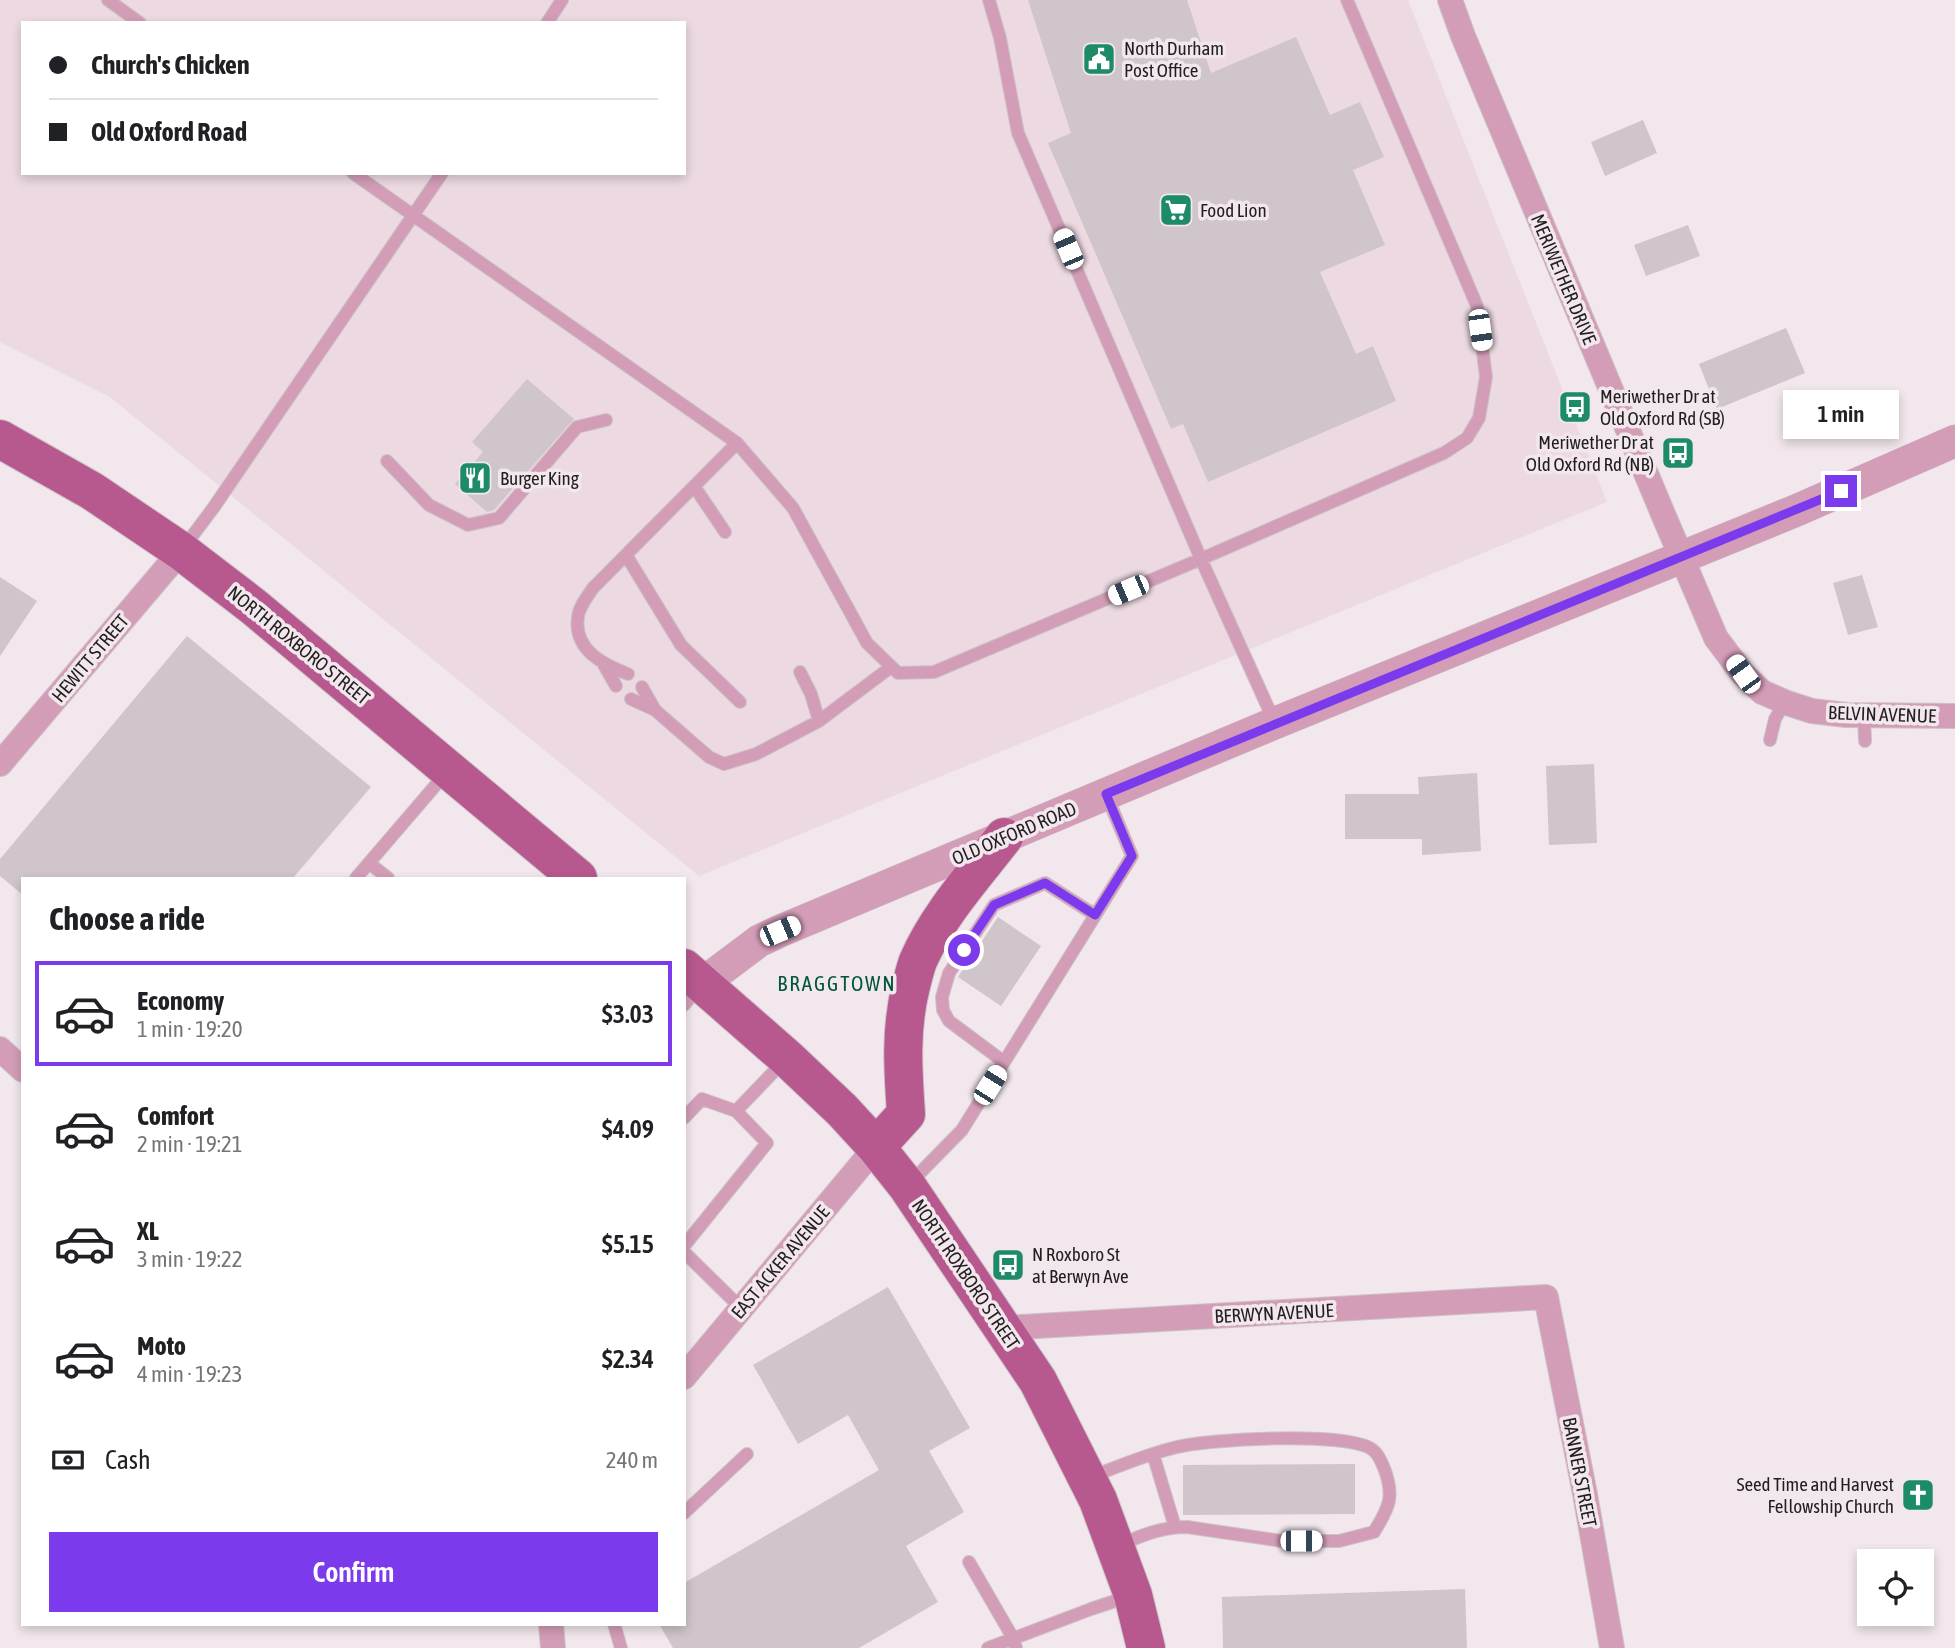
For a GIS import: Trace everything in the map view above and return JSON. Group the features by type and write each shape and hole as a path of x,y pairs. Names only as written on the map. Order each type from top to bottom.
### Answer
{"main road":[{"name":"NORTH ROXBORO STREET","path":"0,439 92,491 181,551 254,607 567,873"},
{"path":"876,1147 906,1114 903,1034 917,963 944,916 1004,837"},
{"name":"NORTH ROXBORO STREET","path":"690,985 787,1058 842,1110 907,1186 1038,1381 1098,1500 1133,1595 1146,1648"}],"street":[{"name":"MERIWETHER DRIVE","path":"1450,0 1681,557"},
{"name":"OLD OXFORD ROAD","path":"690,985 759,941 1275,723 1795,511 1955,441"},
{"name":"HEWITT STREET","path":"0,764 181,551"},
{"name":"BELVIN AVENUE","path":"1681,557 1716,638 1743,674 1762,692 1812,710 1864,716 1955,716"},
{"path":"0,1049 21,1068"},
{"name":"EAST ACKER AVENUE","path":"686,1375 876,1147"},
{"name":"BERWYN AVENUE","path":"1002,1328 1546,1297"},
{"name":"BANNER STREET","path":"1546,1297 1612,1648"},
{"path":"551,1626 553,1648"}],"lane":[{"path":"108,0 137,21"},
{"path":"548,21 562,0"},
{"path":"989,0 1000,38 1018,133 1201,559 1275,723"},
{"path":"357,175 737,443 793,508 867,643 898,673 934,672 1444,453 1467,438 1479,418 1486,377 1477,306 1347,0"},
{"path":"181,551 214,507 441,175"},
{"path":"387,461 429,505 468,525 499,518 577,427 606,420"},
{"path":"616,686 604,665 585,648 579,633 578,617 583,604 593,588 737,443"},
{"path":"694,486 724,532"},
{"path":"626,555 681,645 740,702"},
{"path":"604,665 628,674"},
{"path":"631,699 654,710 709,757 724,764 756,754 819,721 891,667"},
{"path":"800,672 811,694 819,721"},
{"path":"642,687 654,710"},
{"path":"1770,740 1775,719 1785,702"},
{"path":"1864,716 1866,741"},
{"path":"357,877 449,770"},
{"path":"907,1186 962,1130 1132,856 1106,794"},
{"path":"369,863 387,877"},
{"path":"1004,1062 948,1021 943,1010 943,997 949,973 994,905 1045,883 1095,915"},
{"path":"736,1111 787,1058"},
{"path":"686,1116 702,1100 736,1111 767,1143 686,1244"},
{"path":"686,1254 741,1308"},
{"path":"1087,1479 1179,1446 1264,1438 1348,1441 1373,1450 1383,1465 1390,1488 1387,1512 1374,1532 1339,1541 1282,1541 1175,1527 1159,1529 1116,1546"},
{"path":"686,1511 747,1454"},
{"path":"1153,1454 1175,1527"},
{"path":"969,1562 1014,1643"},
{"path":"988,1648 1014,1643 1091,1609 1133,1595"},
{"path":"615,1626 621,1648"}],"shaded area":[{"path":"0,0 1408,0 1607,502 699,876 110,397 0,342"}],"building":[{"path":"1028,0 1187,0 1211,73 1296,37 1330,115 1360,102 1384,157 1353,170 1385,245 1320,272 1356,354 1373,346 1396,401 1208,482 1183,424 1171,429 1048,143 1071,133"},
{"path":"1643,120 1657,153 1605,176 1591,142"},
{"path":"1688,225 1700,256 1646,276 1634,245"},
{"path":"1786,328 1805,373 1717,409 1699,364"},
{"path":"527,379 574,419 494,510 487,512 455,484 483,452 472,442"},
{"path":"1862,575 1878,627 1848,635 1833,583"},
{"path":"0,577 37,601 0,656"},
{"path":"187,636 371,787 294,877 21,877 21,893 0,876 0,859"},
{"path":"1594,764 1597,843 1549,845 1546,766"},
{"path":"1477,773 1481,851 1422,855 1422,839 1345,839 1345,794 1419,794 1418,777"},
{"path":"998,917 1041,946 1001,1006 958,977"},
{"path":"888,1287 970,1428 929,1451 964,1512 906,1546 938,1602 859,1648 673,1648 660,1626 686,1626 686,1582 879,1470 848,1415 798,1444 753,1365"},
{"path":"1355,1464 1355,1514 1183,1515 1183,1465"},
{"path":"1465,1589 1467,1648 1223,1648 1222,1597"}],"place":[{"name":"North Durham Post Office","path":"1099,59"},
{"name":"Food Lion","path":"1176,210"},
{"name":"Meriwether Dr at Old Oxford Rd (SB)","path":"1575,407"},
{"name":"Meriwether Dr at Old Oxford Rd (NB)","path":"1678,453"},
{"name":"Burger King","path":"475,478"},
{"name":"N Roxboro St at Berwyn Ave","path":"1008,1265"},
{"name":"Seed Time and Harvest Fellowship Church","path":"1918,1495"}],"district":[{"name":"BRAGGTOWN","path":"837,983"}],"route":[{"path":"964,950 994,905 1045,883 1095,915 1132,856 1106,794 1841,491"}]}
